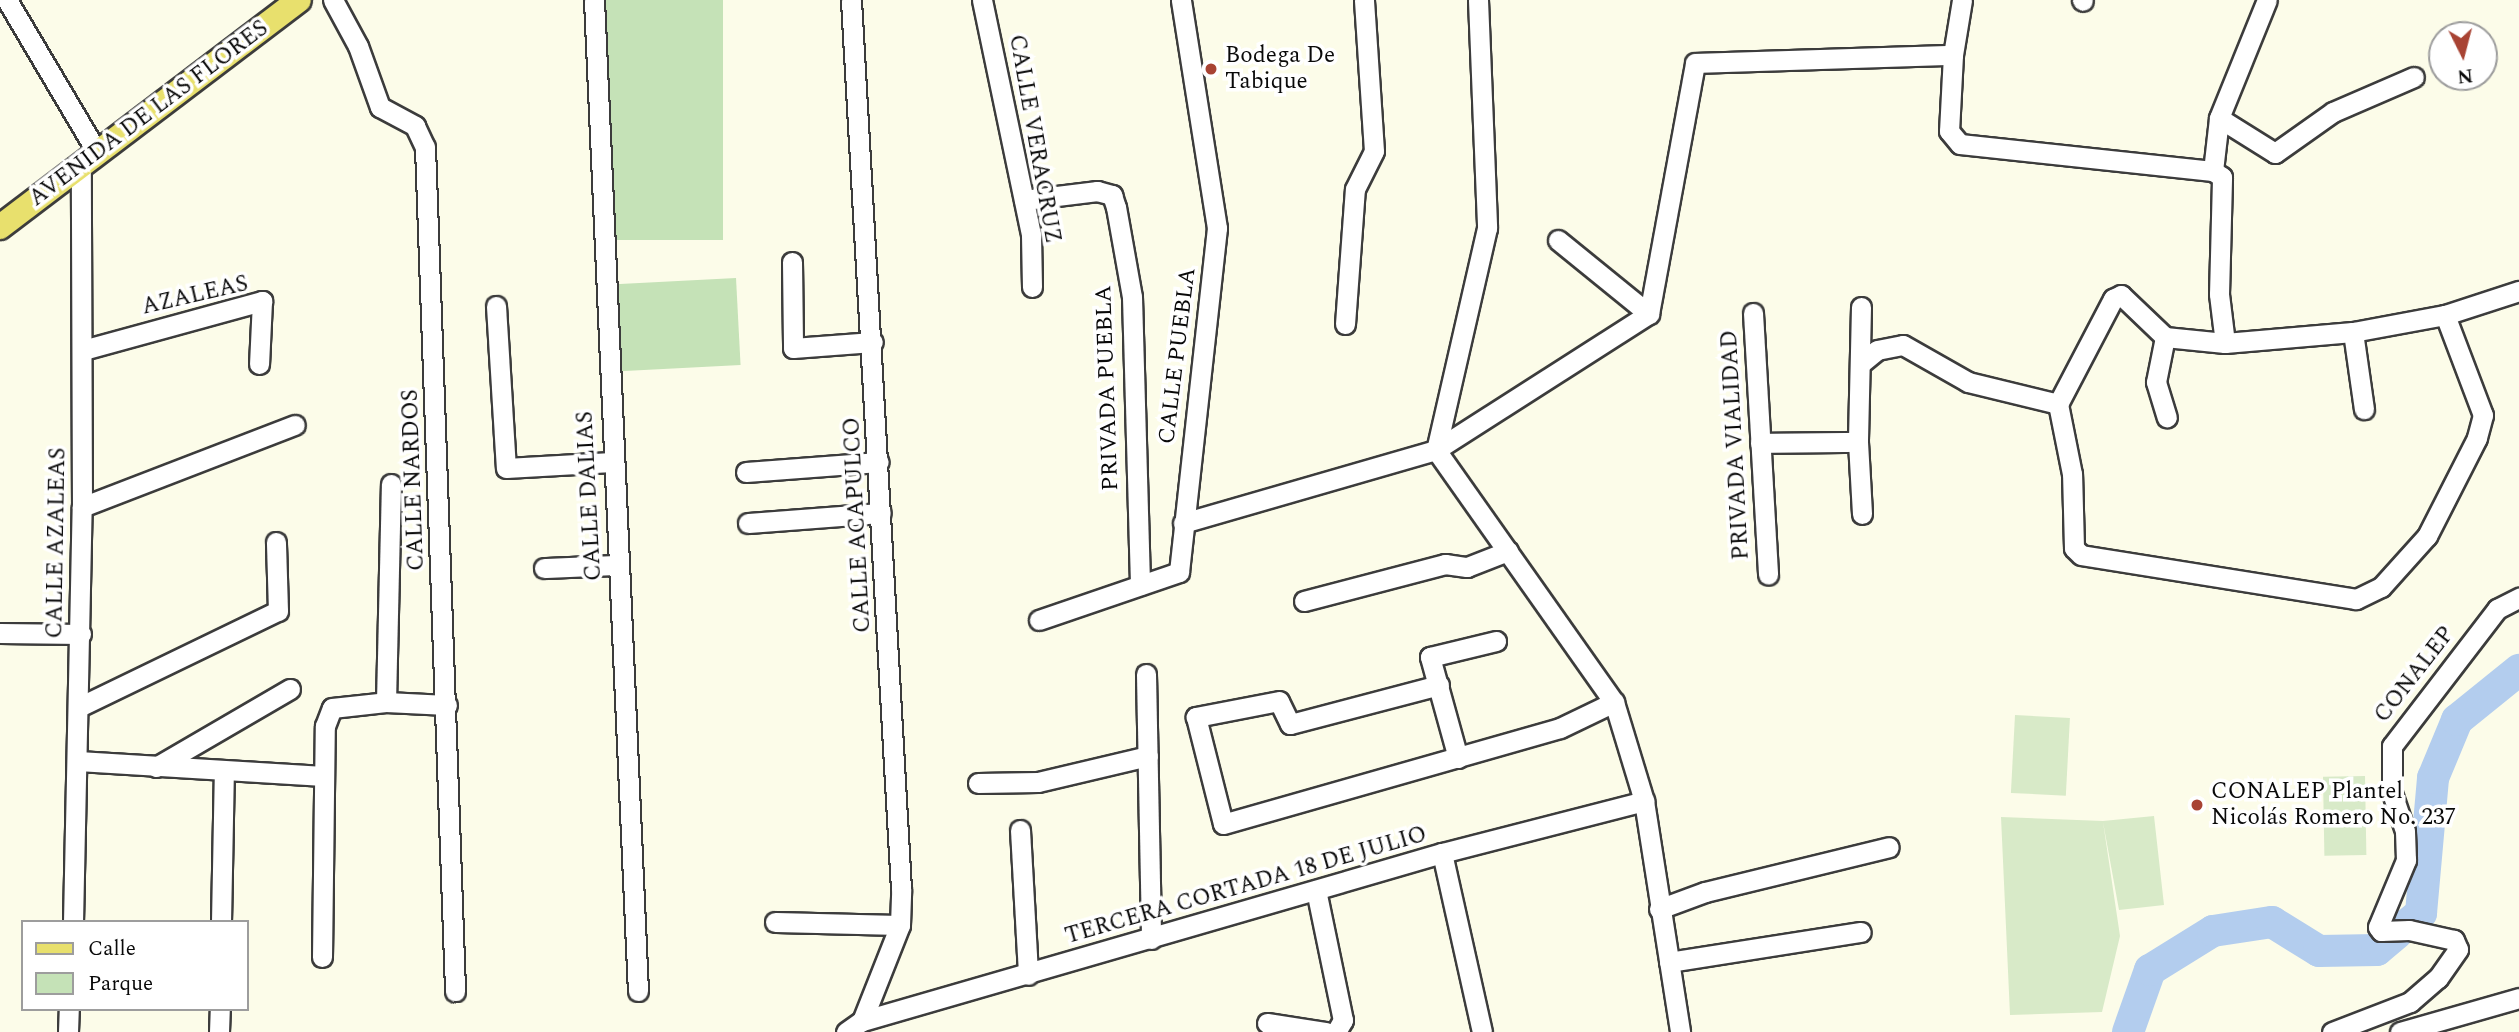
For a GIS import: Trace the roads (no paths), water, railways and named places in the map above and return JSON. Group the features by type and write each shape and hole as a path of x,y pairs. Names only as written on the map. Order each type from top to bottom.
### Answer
{"main road":[{"name":"AVENIDA DE LAS FLORES","path":"0,227 299,0"}],"street":[{"path":"6,0 89,159"},
{"name":"CALLE NARDOS","path":"333,0 358,46 380,107 415,126 425,147 447,705 455,991"},
{"name":"CALLE DALIAS","path":"594,0 612,461 638,990"},
{"name":"CALLE ACAPULCO","path":"851,0 873,342 900,925 854,1026"},
{"name":"CALLE VERACRUZ","path":"982,0 1031,235 1031,287"},
{"name":"CALLE PUEBLA","path":"1039,620 1179,572 1217,228 1181,0"},
{"path":"1345,324 1355,189 1374,151 1364,0"},
{"path":"1478,0 1487,228 1436,450 1614,702 1644,801 1680,1032"},
{"path":"1962,0 1953,55 1949,131 1960,144 2213,171 2222,177 2220,294 2225,344"},
{"path":"2213,171 2219,118 2267,0"},
{"path":"1183,523 1436,450 1649,314 1695,63 1953,55"},
{"path":"2219,118 2275,153 2333,112 2414,77"},
{"name":"CALLE AZALEAS","path":"73,920 89,159"},
{"name":"PRIVADA PUEBLA","path":"1024,200 1097,191 1112,195 1116,207 1132,297 1140,585"},
{"path":"1558,240 1649,314"},
{"path":"792,262 793,348 873,342"},
{"path":"2445,315 2483,415 2477,438 2427,536 2381,587 2356,599 2081,555 2074,548 2072,474 2058,404 2113,299 2121,295 2165,337 2225,344 2353,332 2445,315 2519,291"},
{"name":"AZALEAS","path":"83,350 262,301 259,364"},
{"path":"496,306 506,468 612,461"},
{"path":"1861,307 1857,442 1861,514"},
{"name":"PRIVADA VIALIDAD","path":"1753,313 1768,575"},
{"path":"2353,332 2364,409"},
{"path":"2165,337 2156,382 2166,417"},
{"path":"1860,364 1877,350 1903,345 1968,382 2058,404"},
{"path":"82,507 295,425"},
{"path":"1760,443 1857,442"},
{"path":"746,472 879,462"},
{"path":"386,702 391,484"},
{"path":"748,523 881,513"},
{"path":"79,707 278,611 276,542"},
{"path":"1304,601 1445,564 1466,568 1508,551"},
{"path":"544,568 617,565"},
{"name":"CONALEP","path":"2332,1032 2360,1029 2410,1002 2438,978 2458,949 2454,940 2409,930 2381,931 2378,927 2406,860 2405,831 2392,793 2392,746 2497,609 2519,598"},
{"path":"0,632 81,634"},
{"path":"1458,758 1430,657 1496,641"},
{"path":"1146,674 1151,939"},
{"path":"1439,685 1290,724 1279,701 1196,717 1223,824 1560,728 1614,702"},
{"path":"156,767 290,690"},
{"path":"322,957 325,726 332,708 386,702 447,705"},
{"path":"978,783 1038,782 1148,757"},
{"path":"78,761 324,776"},
{"path":"221,920 224,771"},
{"name":"TERCERA CORTADA 18 DE JULIO","path":"854,1026 1442,853 1644,801"},
{"path":"1020,830 1027,975"},
{"path":"1659,909 1705,892 1889,847"},
{"path":"1442,853 1482,1032"},
{"path":"1316,890 1343,1020 1336,1032"},
{"path":"775,922 900,925"},
{"path":"1669,961 1860,932"},
{"path":"2400,1032 2519,998"},
{"path":"68,1032 69,1011"},
{"path":"219,1032 220,1011"},
{"path":"1267,1023 1326,1032"}],"waterway":[{"path":"2404,927 2421,913 2433,778 2457,720 2519,670"},
{"path":"2128,1032 2150,970 2213,931 2272,922 2319,951 2377,950 2397,933"}],"place":[{"name":"Bodega De Tabique","path":"1211,69"},
{"name":"CONALEP Plantel Nicolás Romero No. 237","path":"2197,805"}]}
